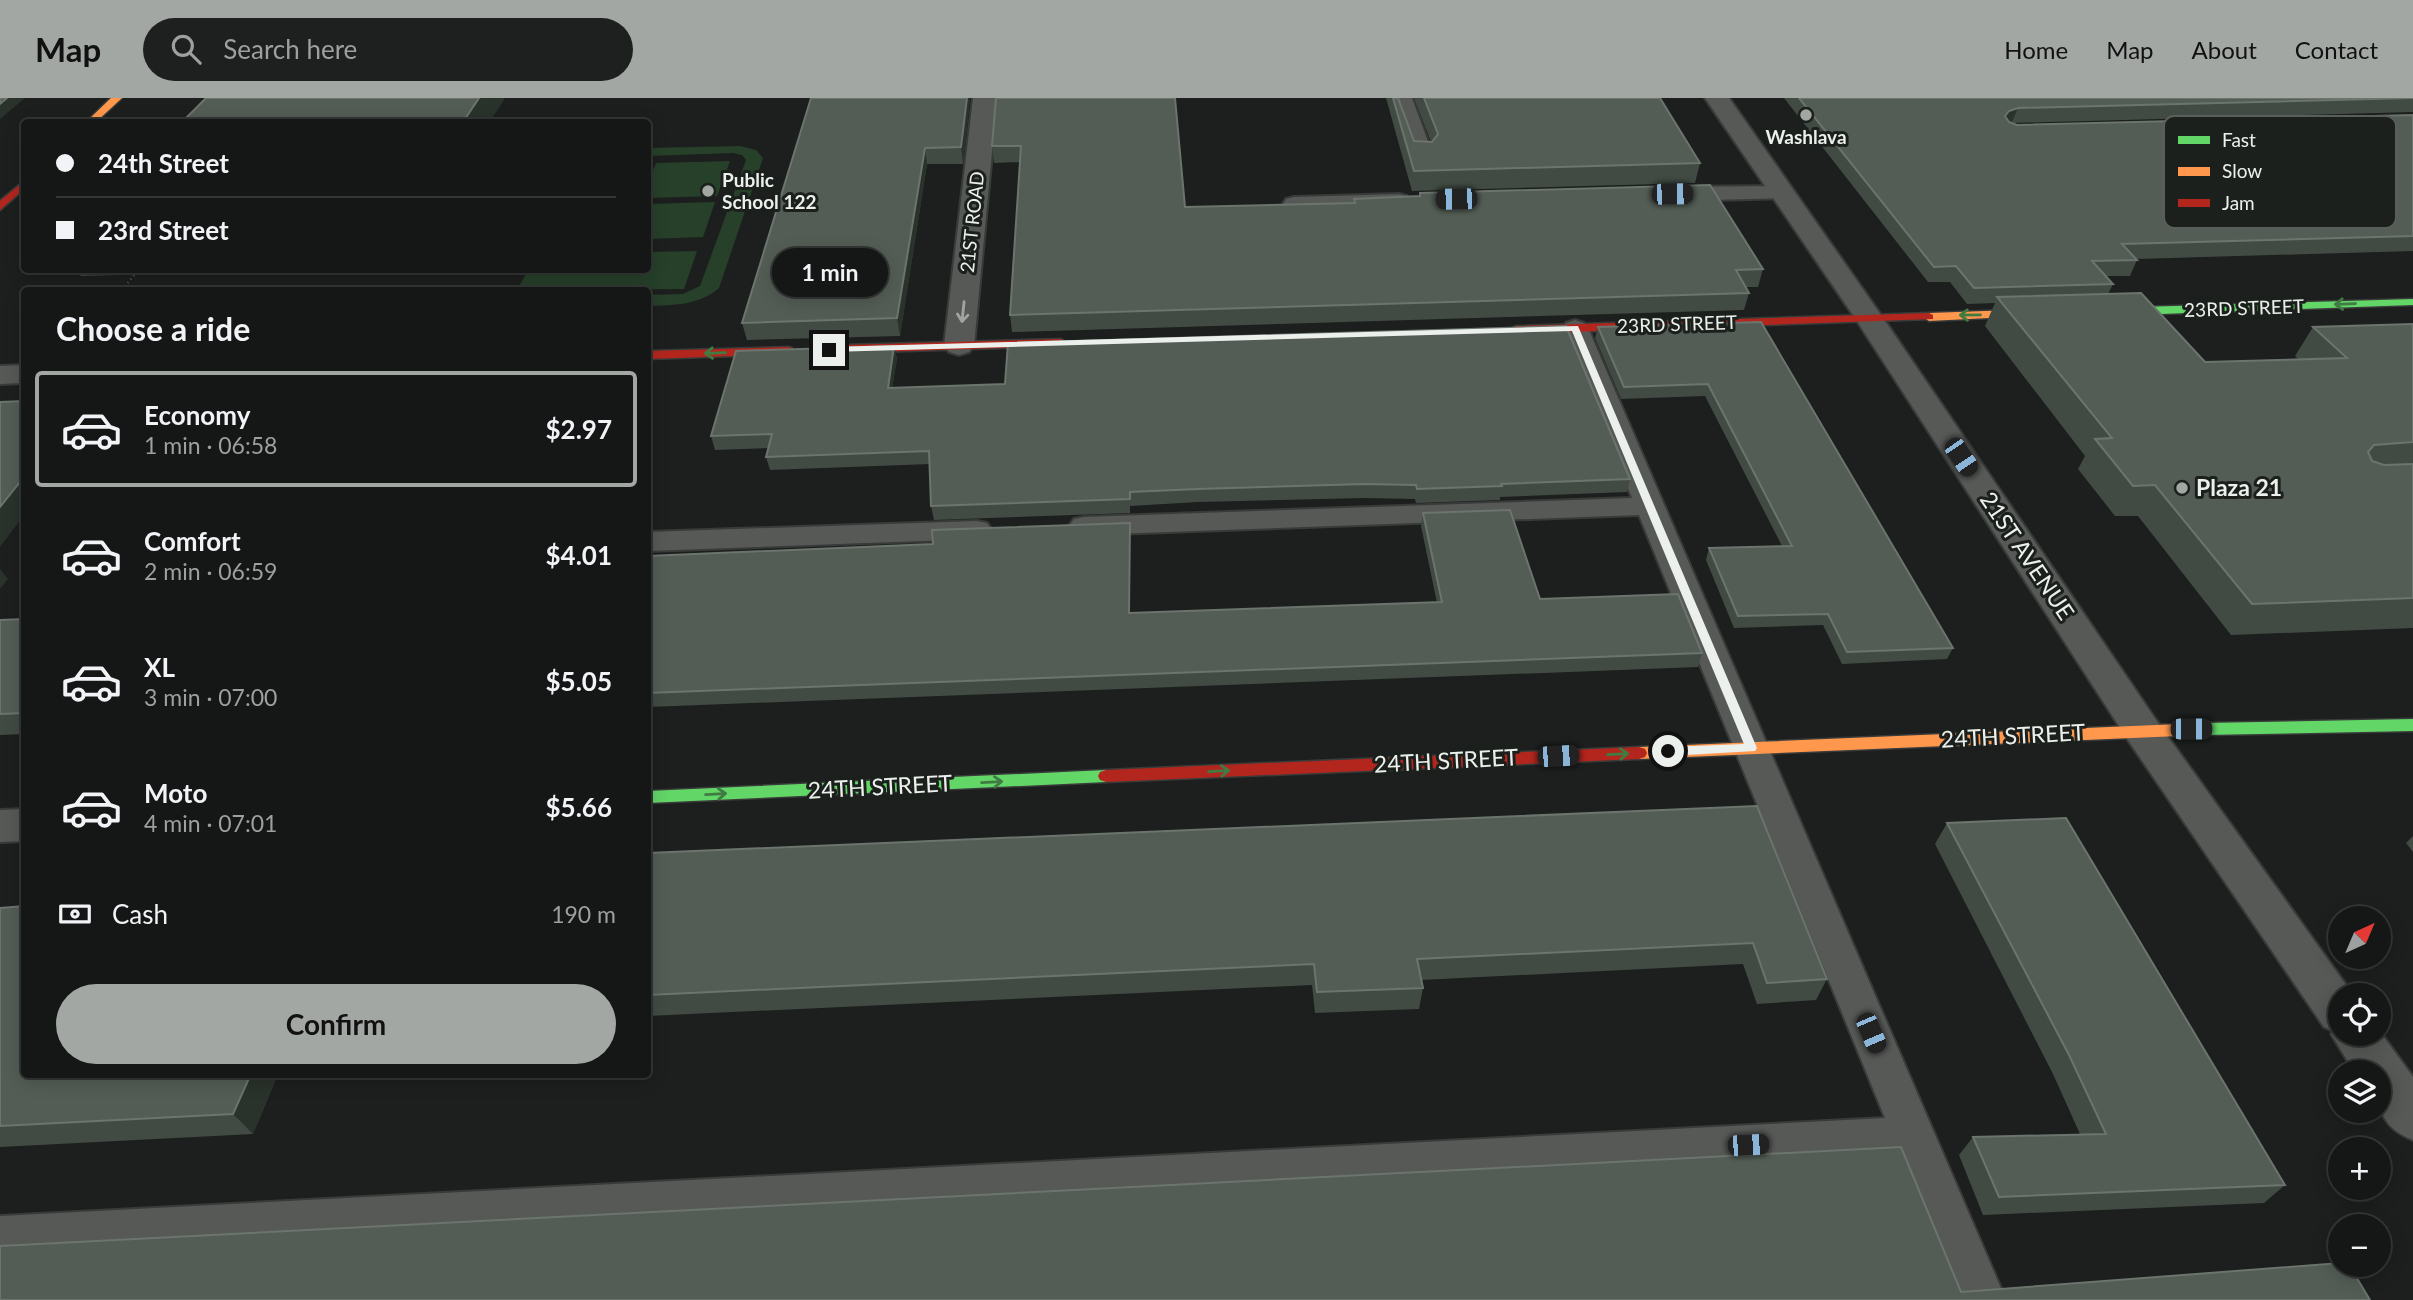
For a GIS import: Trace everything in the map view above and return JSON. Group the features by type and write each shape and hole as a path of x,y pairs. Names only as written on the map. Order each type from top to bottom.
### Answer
{"street":[{"path":"94,119 117,98"},
{"name":"21ST ROAD","path":"959,346 985,98"},
{"name":"21ST AVENUE","path":"1717,98 1869,318 2142,730 2328,996"},
{"path":"0,207 21,187"},
{"name":"23RD STREET","path":"2085,312 2413,302"},
{"name":"23RD STREET","path":"1494,330 2058,313"},
{"path":"651,355 1083,342"},
{"path":"0,375 21,374"},
{"name":"24TH STREET","path":"651,797 2142,730 2413,725"},
{"path":"0,826 21,825"},
{"path":"2363,1046 2413,1117"}],"lane":[{"path":"1402,98 1422,155"},
{"path":"1642,194 1783,193"},
{"path":"1294,204 1419,200"},
{"path":"1575,328 1983,1300"},
{"path":"1051,527 1650,506"},
{"path":"651,542 1010,529"},
{"path":"0,1238 1915,1136"}],"path":[{"path":"124,287 135,274"}],"green space":[{"path":"740,146 756,150 763,158 719,288 703,298 676,305 651,306 651,295 683,294 700,286 746,160 742,155 733,153 651,156 651,148"},
{"path":"730,161 717,196 651,198 651,175 656,163"},
{"path":"715,202 703,237 651,239 651,204"},
{"path":"697,251 684,289 519,287 526,273 651,273 651,252"}],"building":[{"path":"206,98 479,98 465,119 185,119"},
{"path":"811,98 967,98 961,147 925,148 897,318 742,323"},
{"path":"996,98 1175,98 1185,207 1355,203 1354,199 1420,196 1420,193 1710,185 1763,269 1736,270 1749,293 1010,315 1021,146 992,146"},
{"path":"1393,98 1398,98 1414,141 1432,142 1438,134 1424,98 1660,98 1700,163 1414,171"},
{"path":"1799,98 2413,98 2018,108 2009,111 2005,116 2009,122 2017,125 2164,121 2164,228 2396,228 2396,116 2373,116 2413,115 2413,236 2122,244 2137,260 2092,261 2113,284 1974,288 1956,266 1934,267"},
{"path":"2141,293 2205,362 2347,358 2313,327 2413,324 2413,442 2374,445 2368,452 2372,461 2384,465 2413,464 2413,598 2252,604 2155,485 2133,486 2095,439 2112,438 1997,297"},
{"path":"1761,322 1953,648 1847,652 1828,614 1738,616 1709,548 1792,546 1708,384 1624,387 1598,327"},
{"path":"1566,326 1630,479 1417,489 1416,485 1365,484 1198,489 1130,492 1130,499 931,506 929,451 766,457 772,434 711,436 736,351 894,346 888,388 1005,384 1008,343"},
{"path":"21,401 21,481 0,507 0,402"},
{"path":"1510,510 1540,599 1678,594 1702,653 651,693 651,556 933,544 932,530 1130,523 1129,613 1442,602 1423,513"},
{"path":"21,619 21,713 0,714 0,620"},
{"path":"1757,806 1827,979 1767,983 1753,943 1417,959 1423,988 1317,992 1314,964 651,995 651,853"},
{"path":"2066,818 2285,1185 1999,1197 1973,1137 2106,1134 2069,1055 1947,823"},
{"path":"21,906 21,1078 249,1078 233,1114 0,1126 0,908"},
{"path":"1901,1147 1961,1292 2328,1264 2328,1277 2356,1277 2370,1300 0,1300 0,1246"}],"traffic: fast":[{"path":"2104,312 2413,302"},
{"path":"2203,729 2413,725"},
{"path":"651,797 1106,776"}],"traffic: slow":[{"path":"94,119 117,98"},
{"path":"1929,317 2044,313"},
{"path":"1639,753 2203,729"}],"traffic: jam":[{"path":"0,207 21,187"},
{"path":"1516,330 1929,317"},
{"path":"844,349 1061,343"},
{"path":"651,355 788,351"},
{"path":"1106,776 1639,753"}],"place":[{"name":"Washlava","path":"1806,115"},
{"name":"Public School 122","path":"708,191"},
{"name":"Plaza 21","path":"2182,488"}],"route":[{"path":"829,350 1575,328 1751,748 1668,751"}]}
